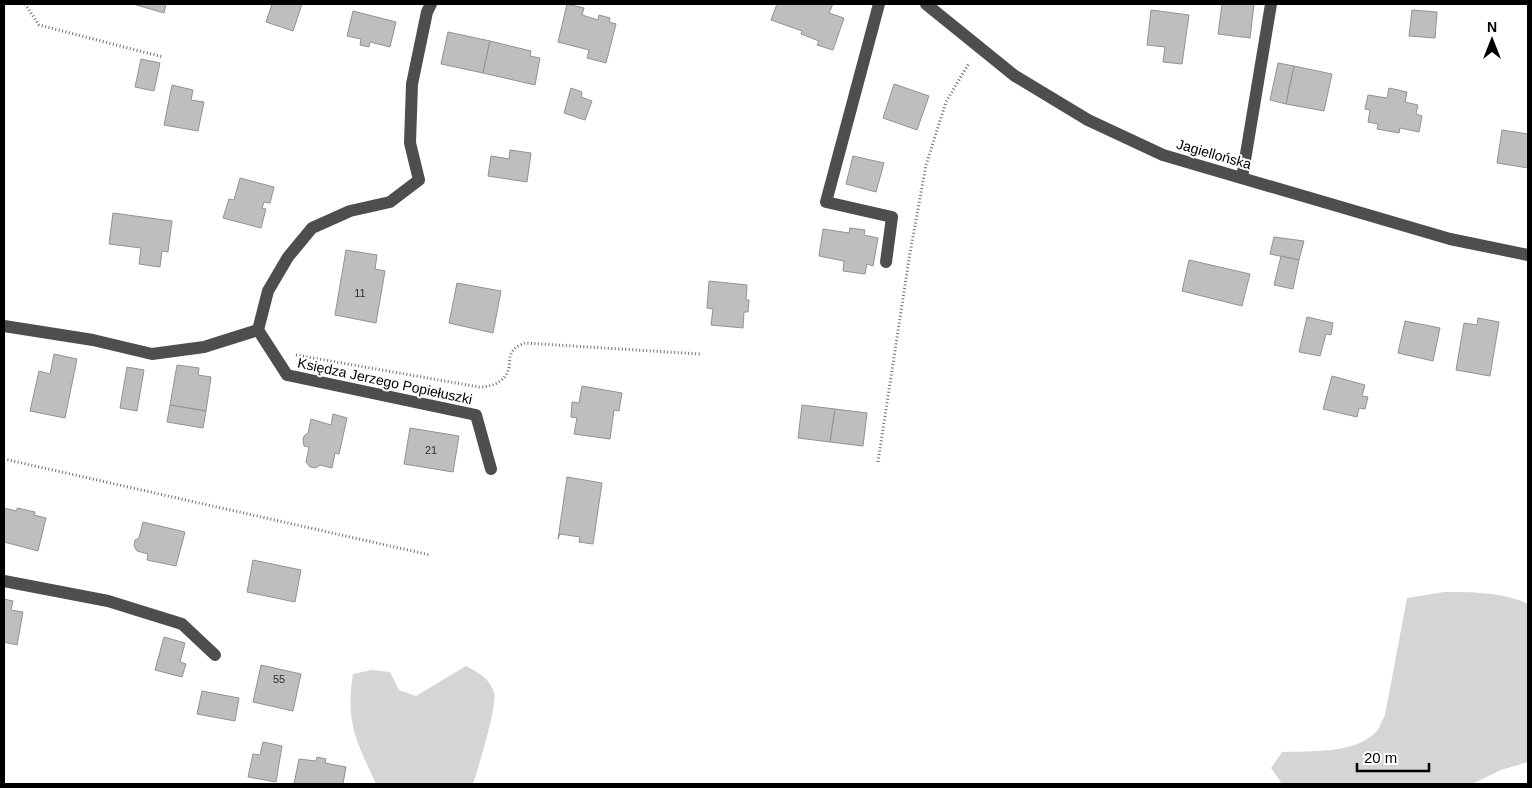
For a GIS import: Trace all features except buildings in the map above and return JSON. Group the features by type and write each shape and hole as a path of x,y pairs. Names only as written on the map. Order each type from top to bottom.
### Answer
{"street":[{"path":"4,326 93,340 152,354 204,347 258,330 268,291 288,257 312,228 350,211 390,202 419,180 410,143 412,84 427,12 431,4"},
{"path":"879,4 826,202 892,218 886,262"},
{"name":"Jagiellońska","path":"926,4 1015,76 1088,120 1163,155 1450,238 1528,255"},
{"path":"1242,178 1271,4"},
{"name":"Księdza Jerzego Popiełuszki","path":"258,330 287,376 476,416 491,469"},
{"path":"4,581 108,600 182,624 215,655"}],"path":[{"path":"25,4 39,25 164,57"},
{"path":"878,462 909,259 926,165 946,102 979,47"},
{"path":"271,350 479,387 488,387 507,375 512,352 516,347 525,343 700,354"},
{"path":"4,459 430,555"}],"shaded area":[{"path":"1444,592 1498,595 1528,604 1528,762 1501,770 1472,784 1282,784 1271,768 1282,752 1344,748 1367,739 1376,732 1385,715 1407,598"},
{"path":"466,666 486,679 494,692 493,710 487,737 473,784 376,784 354,732 351,706 353,674 372,670 390,672 399,690 416,696"}]}
